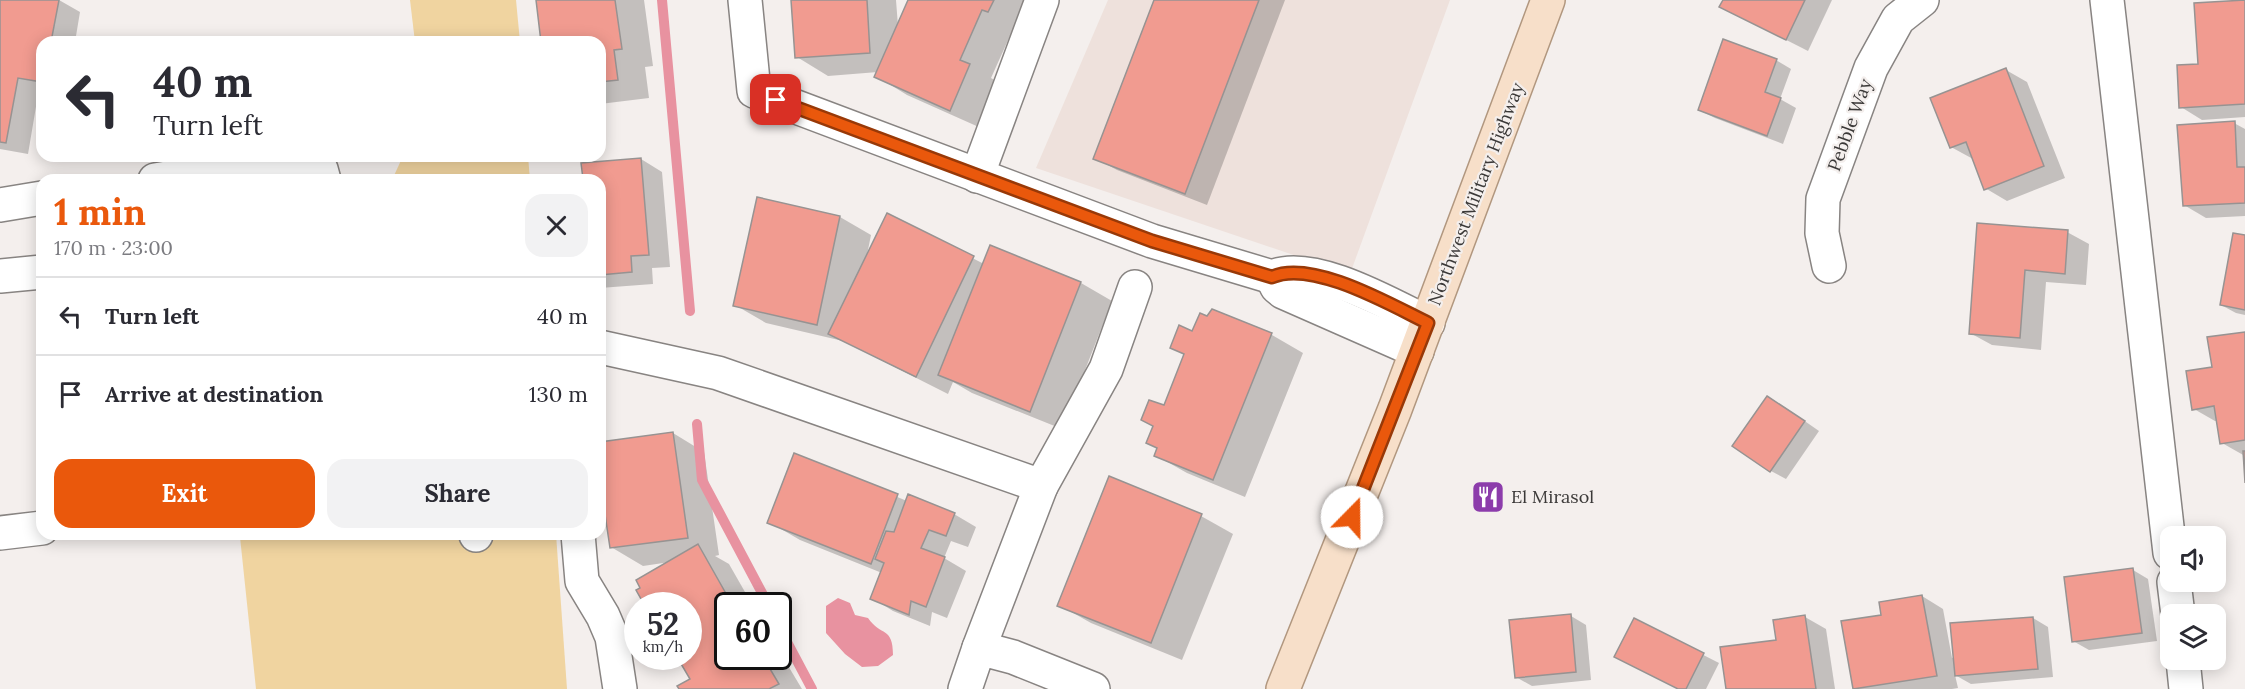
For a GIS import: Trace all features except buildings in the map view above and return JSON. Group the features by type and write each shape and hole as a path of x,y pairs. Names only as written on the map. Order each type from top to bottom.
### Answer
{"main road":[{"name":"Northwest Military Highway","path":"1283,689 1423,337 1548,0"}],"street":[{"path":"745,0 754,91 1152,241 1272,277 1281,273 1293,273 1331,279 1423,337"},
{"path":"977,176 1042,0"},
{"name":"Pebble Way","path":"1829,266 1822,232 1823,199 1871,68 1898,19 1922,0"},
{"path":"2108,0 2167,526"},
{"path":"191,174 264,162"},
{"path":"294,162 321,169 322,174"},
{"path":"0,205 36,199"},
{"path":"0,276 36,273"},
{"path":"965,689 1041,486 1106,369 1135,287"},
{"path":"606,348 718,373 1041,486"},
{"path":"0,533 36,529"},
{"path":"579,540 582,581 603,616 612,637 620,689"},
{"path":"979,648 1013,657 1093,689"},
{"path":"2184,670 2186,689"}],"shaded area":[{"path":"410,0 516,0 519,36 414,36"},
{"path":"1108,0 1450,0 1350,274 1036,168"},
{"path":"400,162 528,162 530,174 395,174"},
{"path":"240,540 556,540 567,689 256,689"},
{"path":"838,598 850,603 855,615 868,618 889,636 893,655 878,666 862,667 845,654 826,633 826,606"}],"waterway":[{"path":"662,0 690,311"},
{"path":"697,424 702,480 762,592"},
{"path":"792,651 812,689"}],"place":[{"name":"El Mirasol","path":"1488,497"}],"route":[{"path":"776,100 1152,241 1272,277 1281,273 1293,273 1331,279 1428,323 1352,517"}]}
